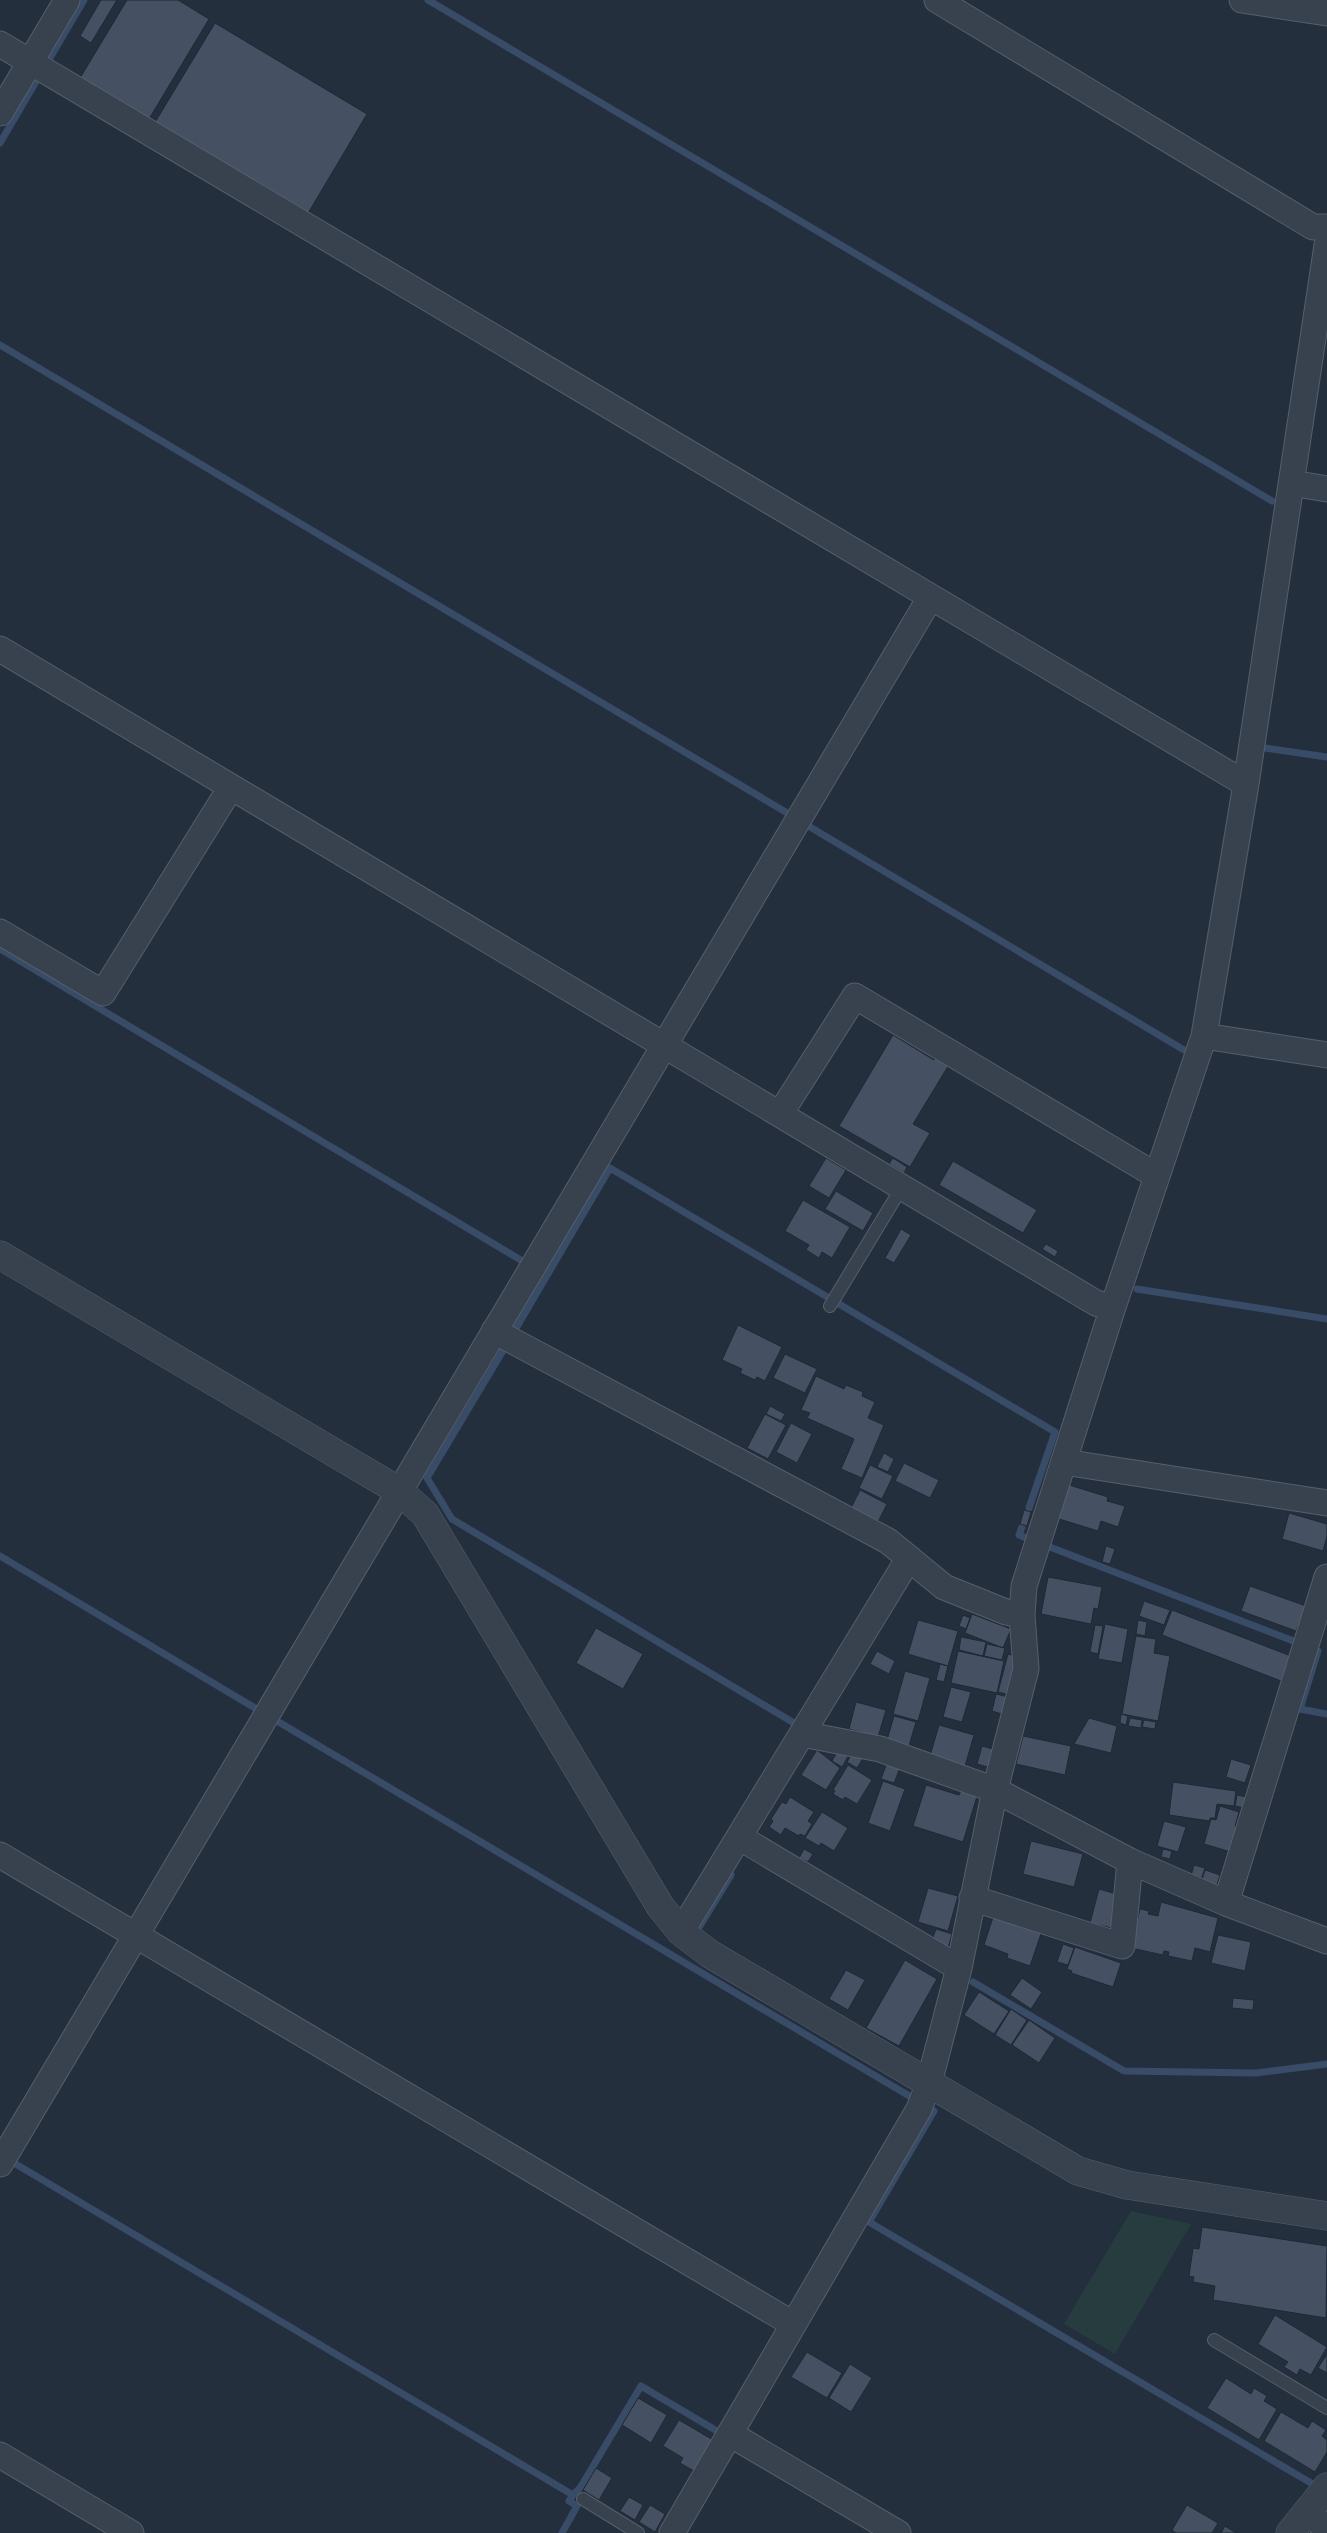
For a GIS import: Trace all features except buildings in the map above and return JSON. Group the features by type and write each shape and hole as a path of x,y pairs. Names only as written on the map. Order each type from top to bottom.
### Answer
{"street":[{"path":"0,113 38,67 67,0"},
{"path":"937,0 1313,227 1327,227"},
{"path":"1242,0 1327,13"},
{"path":"0,44 1246,784"},
{"path":"672,2533 919,2109 928,2083 959,1968 995,1790 1026,1668 1022,1615 1024,1586 1113,1307 1204,1036 1246,784 1327,245"},
{"path":"1291,483 1327,489"},
{"path":"0,2164 930,598"},
{"path":"0,649 1096,1303 1113,1307"},
{"path":"0,932 103,993 231,787"},
{"path":"780,1114 854,996 1157,1176"},
{"path":"1204,1036 1327,1055"},
{"path":"0,1255 399,1491 425,1514 660,1906 681,1932 710,1954 1078,2171 1127,2185 1327,2216"},
{"path":"494,1331 888,1542 944,1587 1006,1612 1022,1615"},
{"path":"1064,1462 1327,1503"},
{"path":"681,1932 909,1558"},
{"path":"1226,1903 1327,1576"},
{"path":"802,1734 880,1749 995,1790 1130,1861 1226,1903 1327,1941"},
{"path":"739,1837 959,1968"},
{"path":"0,1854 793,2324"},
{"path":"972,1898 1122,1946 1130,1861"},
{"path":"730,2434 898,2533"},
{"path":"0,2455 131,2533"},
{"path":"1308,2525 1327,2487"}],"lane":[{"path":"830,1306 902,1187"},
{"path":"1214,2340 1327,2408"},
{"path":"583,2499 638,2533"}],"green space":[{"path":"1131,2211 1191,2224 1115,2354 1064,2324"}],"waterway":[{"path":"0,143 84,0"},
{"path":"428,0 1272,501"},
{"path":"0,345 789,814"},
{"path":"1265,748 1327,757"},
{"path":"805,824 1184,1050"},
{"path":"0,949 524,1262"},
{"path":"515,1330 610,1168 829,1298"},
{"path":"1137,1289 1327,1319"},
{"path":"839,1304 1055,1432 1029,1508"},
{"path":"504,1349 427,1478 452,1519 794,1723"},
{"path":"1022,1527 1019,1535 1026,1538"},
{"path":"1042,1544 1296,1642"},
{"path":"0,1556 260,1711"},
{"path":"1311,1648 1318,1651 1300,1709 1327,1714"},
{"path":"277,1721 911,2097"},
{"path":"700,1926 731,1875"},
{"path":"973,1982 1124,2071 1256,2073 1327,2064"},
{"path":"934,2111 869,2222 1316,2486 1312,2490"},
{"path":"14,2163 573,2495 569,2501 577,2506 562,2533"},
{"path":"573,2495 580,2488 641,2386 717,2431"}]}
